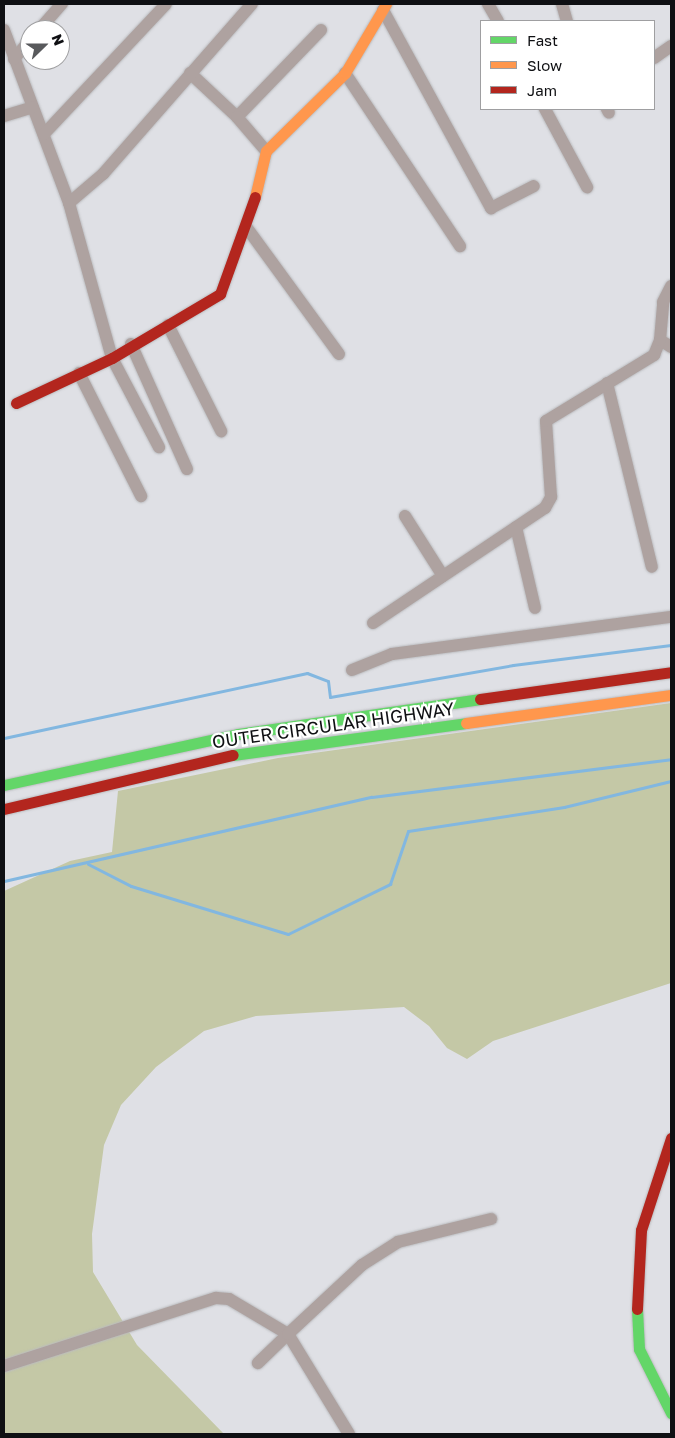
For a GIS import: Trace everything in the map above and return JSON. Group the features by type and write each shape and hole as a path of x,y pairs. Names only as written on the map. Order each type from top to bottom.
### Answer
{"main road":[{"path":"16,404 112,358 132,344 220,294 247,228 266,150 345,73 385,7"},
{"name":"OUTER CIRCULAR HIGHWAY","path":"4,785 238,734 671,672"},
{"name":"OUTER CIRCULAR HIGHWAY","path":"4,808 233,755 671,695"},
{"path":"671,1138 640,1230 636,1284 639,1349 671,1413"}],"street":[{"path":"48,20 62,4"},
{"path":"44,134 166,4"},
{"path":"69,203 103,174 252,4"},
{"path":"488,4 497,20"},
{"path":"562,4 567,20"},
{"path":"385,7 491,208 534,186"},
{"path":"4,30 69,203 112,358 160,447"},
{"path":"237,117 321,30"},
{"path":"655,57 671,46"},
{"path":"14,59 20,52"},
{"path":"190,73 237,117 266,150"},
{"path":"345,73 460,246"},
{"path":"4,116 33,107"},
{"path":"545,110 586,187"},
{"path":"247,228 339,354"},
{"path":"373,623 545,508 551,497 546,421 654,355 666,344 662,302 671,286"},
{"path":"168,325 222,431"},
{"path":"132,344 187,469"},
{"path":"79,374 141,496"},
{"path":"607,383 652,567"},
{"path":"405,516 443,576"},
{"path":"516,527 535,608"},
{"path":"352,670 392,654 671,617"},
{"path":"258,1363 362,1265 398,1242 491,1220"},
{"path":"4,1366 216,1298 229,1299 288,1334 349,1434"}],"green space":[{"path":"671,703 671,983 493,1041 467,1059 447,1048 429,1026 404,1007 256,1016 204,1031 156,1067 121,1105 104,1145 92,1234 93,1272 137,1345 224,1434 4,1434 4,891 70,861 112,852 118,791 278,758"}],"waterway":[{"path":"4,738 307,673 328,681 330,697 513,665 671,645"},
{"path":"4,881 372,797 671,759"},
{"path":"88,864 131,886 288,934 390,884 408,831 564,807 671,781"}],"traffic: fast":[{"path":"4,785 238,734 480,699"},
{"path":"233,755 466,723"},
{"path":"637,1309 639,1349 671,1413"}],"traffic: slow":[{"path":"255,197 266,151 345,73 386,4"},
{"path":"466,723 671,695"}],"traffic: jam":[{"path":"16,403 112,358 220,294 255,197"},
{"path":"480,699 671,672"},
{"path":"4,809 233,755"},
{"path":"637,1309 641,1230 671,1138"}]}
